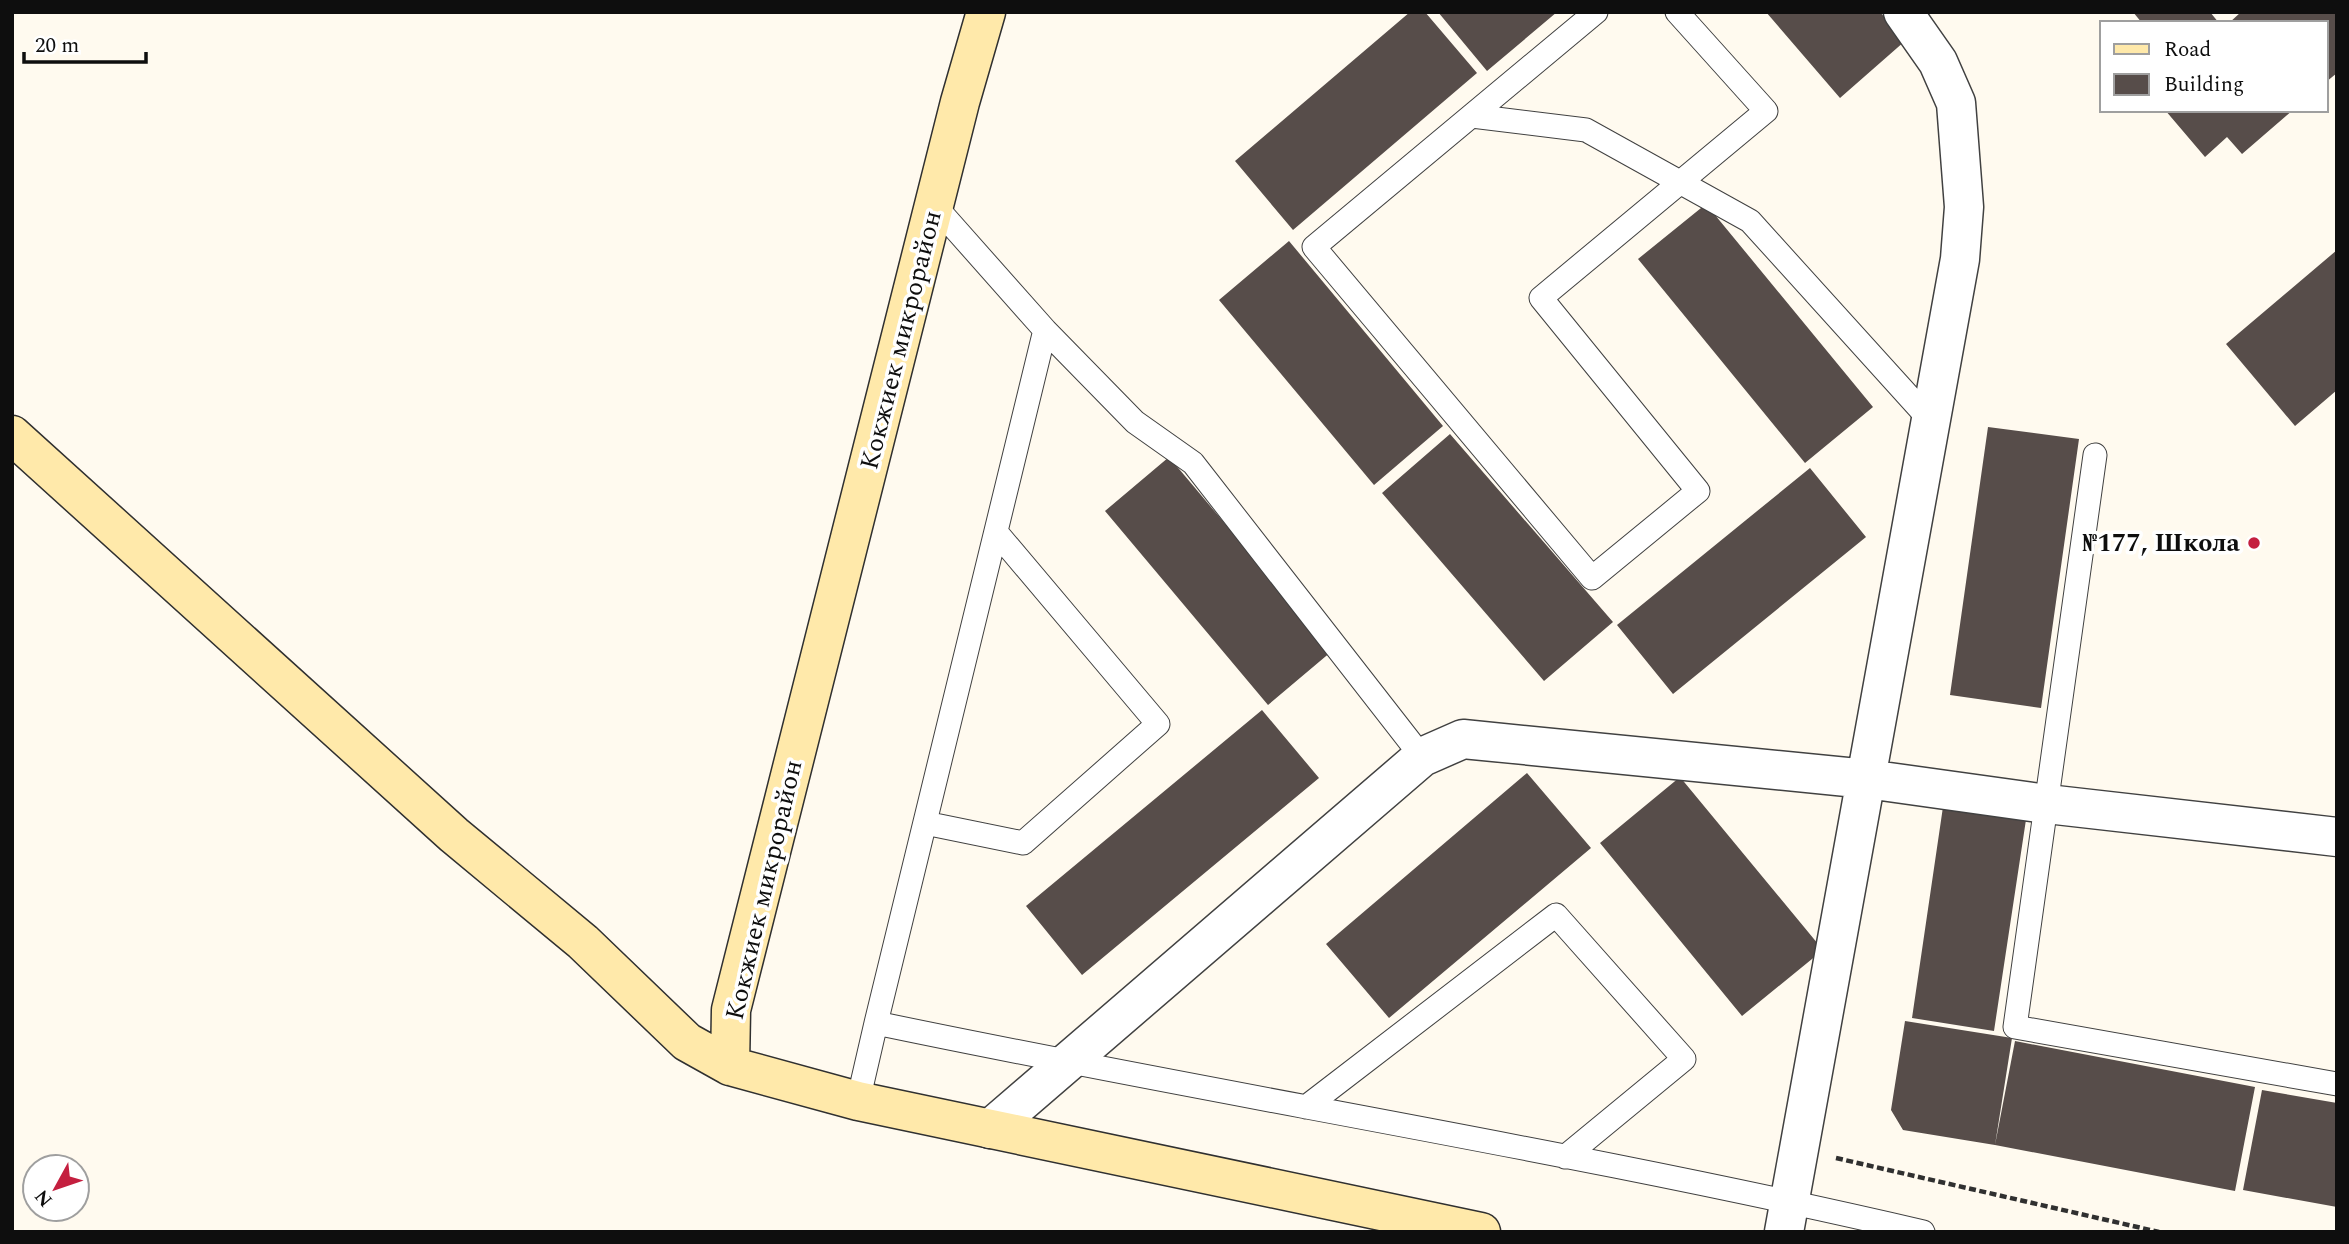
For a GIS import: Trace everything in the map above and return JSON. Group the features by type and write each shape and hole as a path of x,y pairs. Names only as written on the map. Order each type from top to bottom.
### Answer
{"street":[{"name":"Кокжиек микрорайон","path":"730,1066 731,1010 960,102 986,12"},
{"path":"1787,1216 1960,259 1965,207 1956,103 1938,62 1903,12"},
{"path":"12,435 454,835 583,942 687,1042 730,1066 858,1101 1481,1232"},
{"path":"990,1129 1070,1064 1422,757 1463,739 1867,779 2047,804 2337,837"}],"lane":[{"path":"1596,12 1314,247 1592,578 1698,491 1541,298 1766,111 1677,12"},
{"path":"1472,116 1586,130 1750,221 1931,421"},
{"path":"935,206 1045,330 1135,422 1193,463 1422,757"},
{"path":"858,1101 1045,330"},
{"path":"2095,455 2015,1027 2337,1084"},
{"path":"925,823 1023,843 1158,724 996,532"},
{"path":"1306,1107 1556,915 1684,1059 1565,1157"},
{"path":"876,1023 1070,1064 1565,1157 1787,1216 1923,1232"}],"path":[{"path":"1799,1149 2159,1232"}],"building":[{"path":"1410,12 1425,12 1477,73 1293,230 1235,161"},
{"path":"1438,12 1557,12 1487,71"},
{"path":"1766,12 1880,12 1905,41 1840,98"},
{"path":"2133,12 2210,12 2217,21 2140,21"},
{"path":"2241,12 2337,12 2337,73 2328,80 2328,21 2231,21"},
{"path":"2167,112 2291,112 2242,154 2227,137 2205,157"},
{"path":"1706,204 1873,407 1805,463 1638,259"},
{"path":"1289,241 1443,426 1374,485 1219,300"},
{"path":"2337,250 2337,390 2295,426 2226,344"},
{"path":"1988,427 2079,439 2041,708 1950,695"},
{"path":"1450,434 1613,622 1544,681 1382,493"},
{"path":"1169,457 1332,651 1268,705 1105,511"},
{"path":"1810,468 1866,537 1673,694 1617,625"},
{"path":"1262,710 1319,778 1082,975 1026,906"},
{"path":"1527,773 1591,848 1389,1018 1326,944"},
{"path":"1680,777 1823,950 1742,1016 1600,843"},
{"path":"1944,800 2027,813 1994,1031 1912,1018"},
{"path":"1905,1021 2012,1038 1995,1145 1903,1130 1891,1110"},
{"path":"2015,1041 2255,1087 2235,1191 1995,1145"},
{"path":"2262,1090 2337,1103 2337,1207 2243,1190"}],"place":[{"name":"№177, Школа","path":"2254,543"}]}
